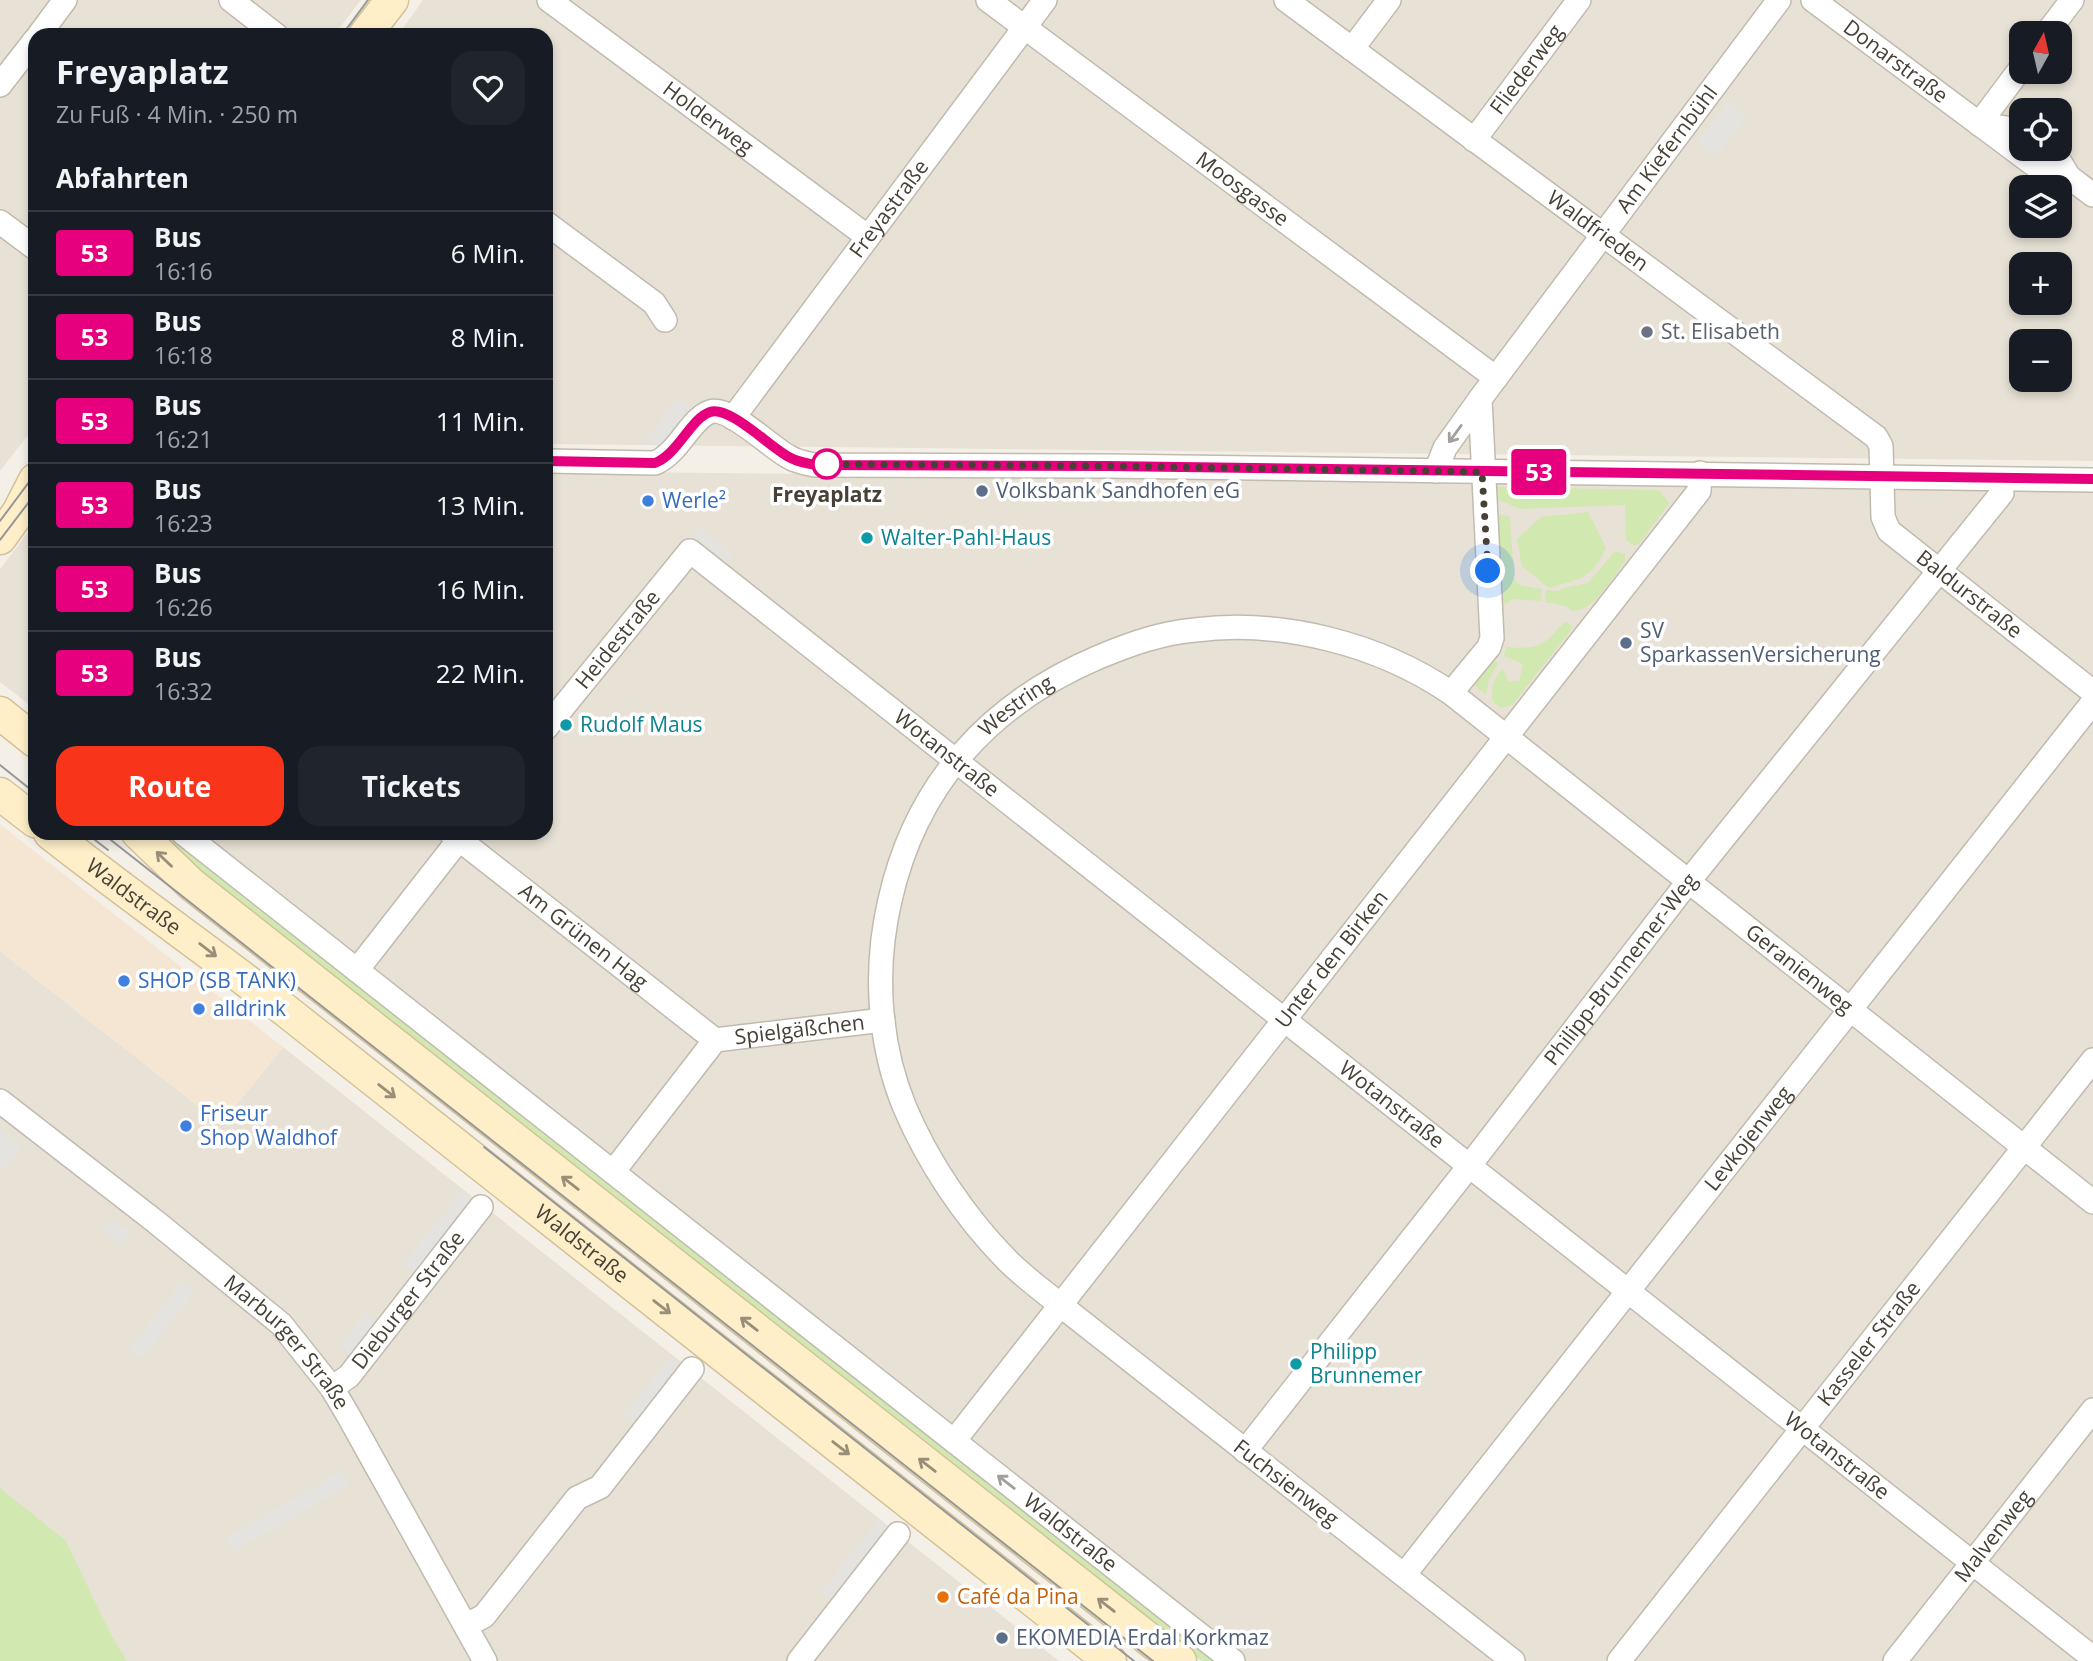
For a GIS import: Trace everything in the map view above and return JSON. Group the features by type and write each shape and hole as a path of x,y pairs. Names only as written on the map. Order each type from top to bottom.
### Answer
{"main road":[{"path":"370,28 392,0"},
{"path":"0,506 28,478"},
{"path":"0,538 28,494"},
{"path":"0,713 28,735"},
{"path":"0,794 28,816"},
{"name":"Waldstraße","path":"59,840 112,883 198,943 285,1010 1110,1661"},
{"name":"Waldstraße","path":"145,840 191,884 1180,1661"}],"street":[{"path":"44,28 65,0"},
{"path":"230,0 267,28"},
{"name":"Holderweg","path":"549,0 868,237"},
{"name":"Moosgasse","path":"988,0 1496,379"},
{"name":"Freyastraße","path":"733,418 1045,0"},
{"name":"Waldfrieden","path":"1286,0 1876,437 1881,446 1882,476"},
{"path":"1352,49 1389,0"},
{"name":"Fliederweg","path":"1474,140 1579,0"},
{"name":"Am Kiefernbühl","path":"1436,471 1445,448 1480,399 1779,0"},
{"name":"Donarstraße","path":"1813,0 2044,172 2059,175"},
{"path":"2056,21 2072,0"},
{"path":"0,85 28,49"},
{"path":"1979,124 2009,84"},
{"name":"Donarstraße","path":"1979,124 2009,128"},
{"name":"Donarstraße","path":"2072,179 2093,195"},
{"path":"0,222 28,243"},
{"path":"553,228 654,303 666,320"},
{"path":"1451,694 1489,647 1492,638 1480,399"},
{"path":"553,461 655,463 666,458 702,416 712,411 723,411 787,457 815,465 1107,466 2093,480"},
{"name":"Unter den Birken","path":"954,1441 1699,491 1700,473"},
{"name":"Baldurstraße","path":"1882,476 1883,517 1889,531 2093,692"},
{"name":"Philipp-Brunnemer-Weg","path":"1245,1451 1689,882 2002,493"},
{"name":"Heidestraße","path":"553,719 690,551"},
{"name":"Wotanstraße","path":"690,551 2093,1658"},
{"name":"Westring","path":"1059,1304 1007,1260 983,1234 920,1141 891,1067 883,1020 880,970 883,935 895,877 918,821 934,791 957,760 988,726 1021,698 1068,670 1156,636 1196,629 1256,628 1312,636 1368,651 1424,675 1505,736"},
{"name":"Levkojenweg","path":"1404,1575 2093,702"},
{"name":"Geranienweg","path":"1505,736 2093,1202"},
{"name":"Waldstraße","path":"192,840 1233,1661"},
{"path":"357,970 454,840"},
{"name":"Am Grünen Hag","path":"464,840 715,1040"},
{"name":"Spielgäßchen","path":"613,1172 715,1040 883,1020"},
{"name":"Kasseler Straße","path":"1619,1661 2093,1060"},
{"name":"Marburger Straße","path":"0,1101 156,1222 281,1324 332,1388 485,1661"},
{"name":"Dieburger Straße","path":"332,1388 349,1376 481,1207"},
{"name":"Fuchsienweg","path":"1059,1304 1513,1661"},
{"path":"467,1625 484,1616 577,1498 600,1487 692,1369"},
{"name":"Malvenweg","path":"1895,1661 2093,1410"},
{"path":"799,1661 898,1534"}],"shaded area":[{"path":"0,0 361,0 339,28 28,28 28,435 0,471"},
{"path":"423,0 2093,0 2093,461 553,444 553,28 403,28"},
{"path":"1727,103 1746,117 1717,156 1698,142"},
{"path":"678,398 692,410 661,449 647,438"},
{"path":"553,471 2093,489 2093,1661 1247,1661 202,840 553,840"},
{"path":"698,527 733,555 723,567 688,540"},
{"path":"28,532 28,704 0,682 0,569"},
{"path":"0,824 283,1047 221,1124 0,951"},
{"path":"0,951 221,1124 283,1047 1059,1661 0,1661"},
{"path":"0,1130 21,1146 0,1174"},
{"path":"462,1190 475,1200 416,1275 404,1264"},
{"path":"113,1219 130,1232 120,1244 103,1231"},
{"path":"182,1281 195,1291 142,1358 129,1348"},
{"path":"366,1312 378,1322 350,1354 339,1345"},
{"path":"671,1357 684,1367 637,1426 624,1415"},
{"path":"341,1471 349,1485 234,1551 226,1538"},
{"path":"879,1520 892,1531 836,1602 822,1591"}],"green space":[{"path":"1497,487 1659,490 1669,503 1640,543 1634,546 1626,540 1625,505 1520,509 1497,499"},
{"path":"1588,512 1606,548 1601,558 1584,576 1549,588 1522,566 1517,539 1541,517"},
{"path":"1496,513 1510,517 1514,578 1519,585 1542,589 1541,601 1512,599 1506,604 1500,600"},
{"path":"1617,551 1625,554 1625,561 1601,594 1586,607 1569,610 1569,607 1545,602 1546,590 1559,591 1588,583"},
{"path":"1567,622 1571,625 1571,630 1512,705 1501,708 1493,702 1494,684 1503,669 1508,681 1519,681 1523,664 1504,656 1506,647 1525,648 1539,645"},
{"path":"1492,656 1498,664 1489,679 1486,695 1474,685 1474,681"},
{"path":"163,840 181,840 1222,1661 1202,1661 1164,1636 194,870"},
{"path":"0,1488 66,1541 111,1635 127,1661 0,1661"}],"tram line":[{"path":"347,28 368,0"},
{"path":"0,521 28,483"},
{"path":"0,540 28,503"},
{"path":"0,765 28,787"},
{"path":"95,840 108,850"},
{"path":"111,840 1153,1661"},
{"path":"484,1147 1134,1661"}],"bus line":[{"name":"53","path":"553,461 655,463 666,458 702,416 712,411 723,411 787,457 815,465 1107,466 2093,479"}],"place":[{"name":"St. Elisabeth","path":"1647,332"},
{"name":"Freyaplatz","path":"827,464"},
{"name":"Volksbank Sandhofen eG","path":"982,491"},
{"name":"Werle²","path":"648,501"},
{"name":"Walter-Pahl-Haus","path":"867,538"},
{"name":"SV SparkassenVersicherung","path":"1626,643"},
{"name":"Rudolf Maus","path":"566,725"},
{"name":"SHOP (SB TANK)","path":"124,981"},
{"name":"alldrink","path":"199,1009"},
{"name":"Friseur Shop Waldhof","path":"186,1126"},
{"name":"Philipp Brunnemer","path":"1296,1364"},
{"name":"Café da Pina","path":"943,1597"},
{"name":"EKOMEDIA Erdal Korkmaz","path":"1002,1638"}],"route":[{"path":"827,464 824,464 1482,472 1488,571"}]}
